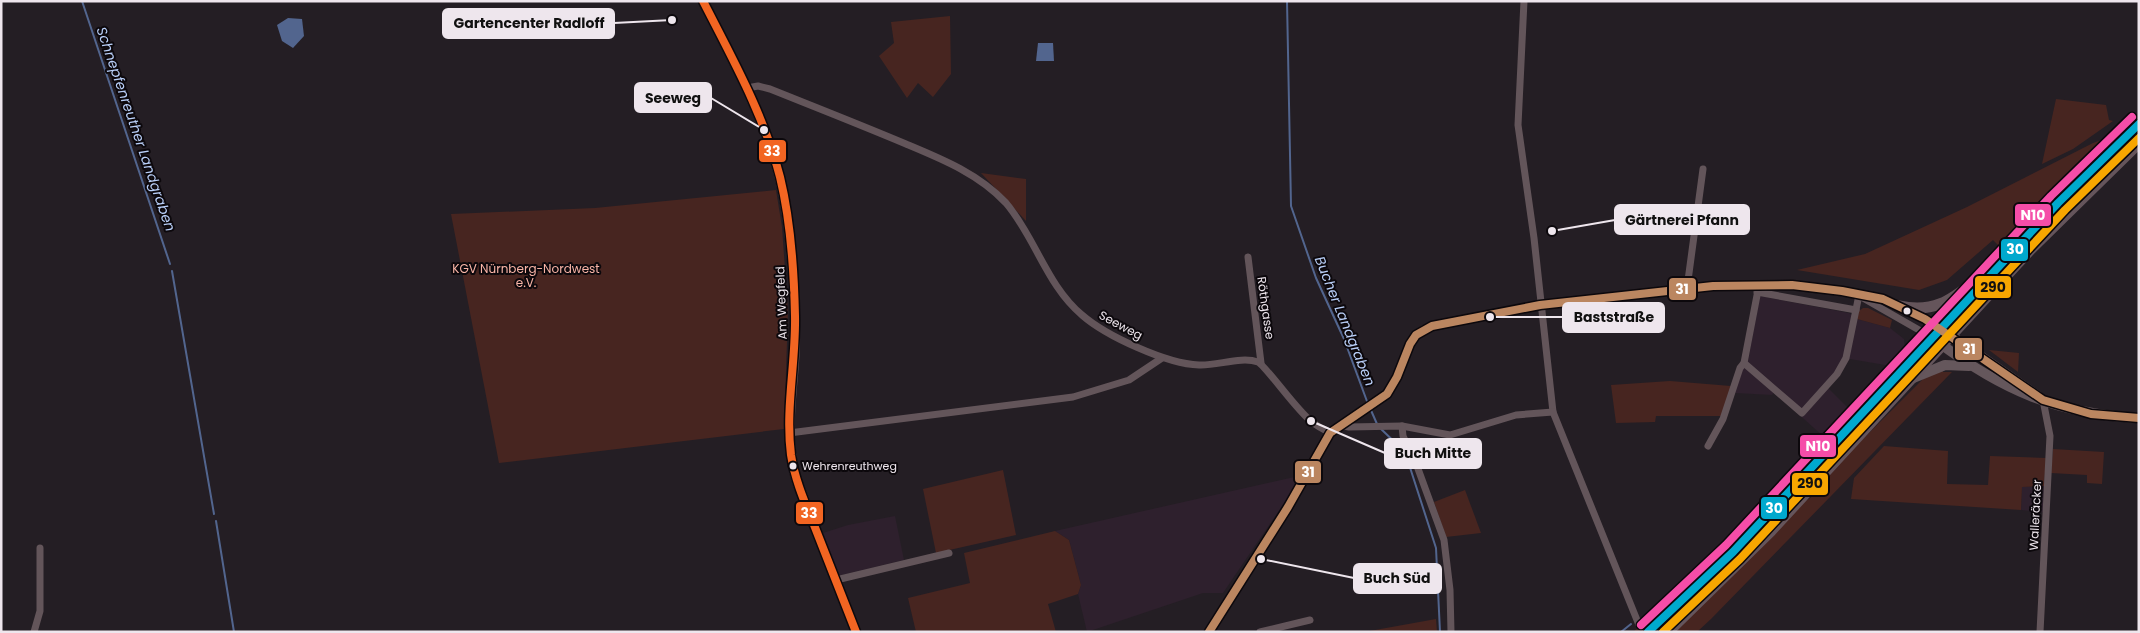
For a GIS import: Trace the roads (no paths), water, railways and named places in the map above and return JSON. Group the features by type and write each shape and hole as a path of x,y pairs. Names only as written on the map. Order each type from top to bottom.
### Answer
{"main road":[{"path":"1644,628 1738,547 2069,192 2139,124"},
{"path":"1668,632 1760,542 2031,249 2139,143"},
{"path":"1899,306 1913,309 1934,307 1952,298 2001,265"}],"street":[{"name":"Am Wegfeld","path":"703,1 747,88 775,159 788,225 793,267 795,324 789,432 790,453 795,475 856,632"},
{"path":"1524,1 1518,125 1553,412 1644,628"},
{"name":"Seeweg","path":"747,88 758,86 770,89 862,125 947,161 979,179 1005,203 1026,232 1062,293 1082,315 1099,327 1162,358 1198,365 1252,360 1262,363"},
{"path":"1686,288 1703,169"},
{"name":"Röthgasse","path":"1248,257 1262,363"},
{"path":"1209,632 1288,507 1330,433 1339,425 1387,394 1393,386 1410,344 1423,330 1479,316 1540,305 1686,288 1758,288 1792,285 1883,299 1899,306 1952,335 2043,400"},
{"path":"1758,288 1856,310"},
{"path":"1708,446 1723,419 1740,368 1744,363 1758,288"},
{"path":"1744,363 1802,413 1837,374 1846,358 1858,295"},
{"path":"1858,295 1933,338 1973,366 2014,391 2091,414 2139,418"},
{"path":"789,432 1072,397 1128,380 1162,358"},
{"path":"1262,363 1283,392 1310,421 1330,433"},
{"path":"1913,378 1945,365 1973,366"},
{"name":"Walleräcker","path":"2040,632 2050,436 2043,400"},
{"path":"1339,425 1349,427 1402,426 1441,435 1450,435 1516,415 1553,412"},
{"path":"1402,426 1403,436 1417,466 1444,540 1450,590 1451,632"},
{"path":"34,632 40,611 40,548"},
{"path":"836,580 949,553"},
{"path":"1260,632 1310,620"}],"water":[{"path":"288,18 302,19 304,36 293,48 282,41 277,25"},
{"path":"1038,43 1053,43 1054,61 1036,61"}],"waterway":[{"name":"Schnepfenreuther Landgraben","path":"82,1 170,264"},
{"name":"Bucher Landgraben","path":"1287,1 1291,206 1316,278 1344,339 1368,404"},
{"name":"Schnepfenreuther Landgraben","path":"172,271 214,514"},
{"name":"Bucher Landgraben","path":"1370,408 1377,424"},
{"name":"Bucher Landgraben","path":"1380,428 1405,452 1436,548 1440,632"},
{"name":"Schnepfenreuther Landgraben","path":"216,521 234,632"},
{"path":"1621,632 1631,624"}],"place":[{"name":"Gartencenter Radloff","path":"672,20"},
{"name":"Seeweg","path":"764,130"},
{"name":"Gärtnerei Pfann","path":"1552,231"},
{"name":"Baststraße","path":"1490,317"},
{"name":"Buch Mitte","path":"1311,421"},
{"name":"Wehrenreuthweg","path":"793,466"},
{"name":"Buch Süd","path":"1261,559"}],"park label":[{"name":"KGV Nürnberg-Nordwest e.V.","path":"526,275"}]}
